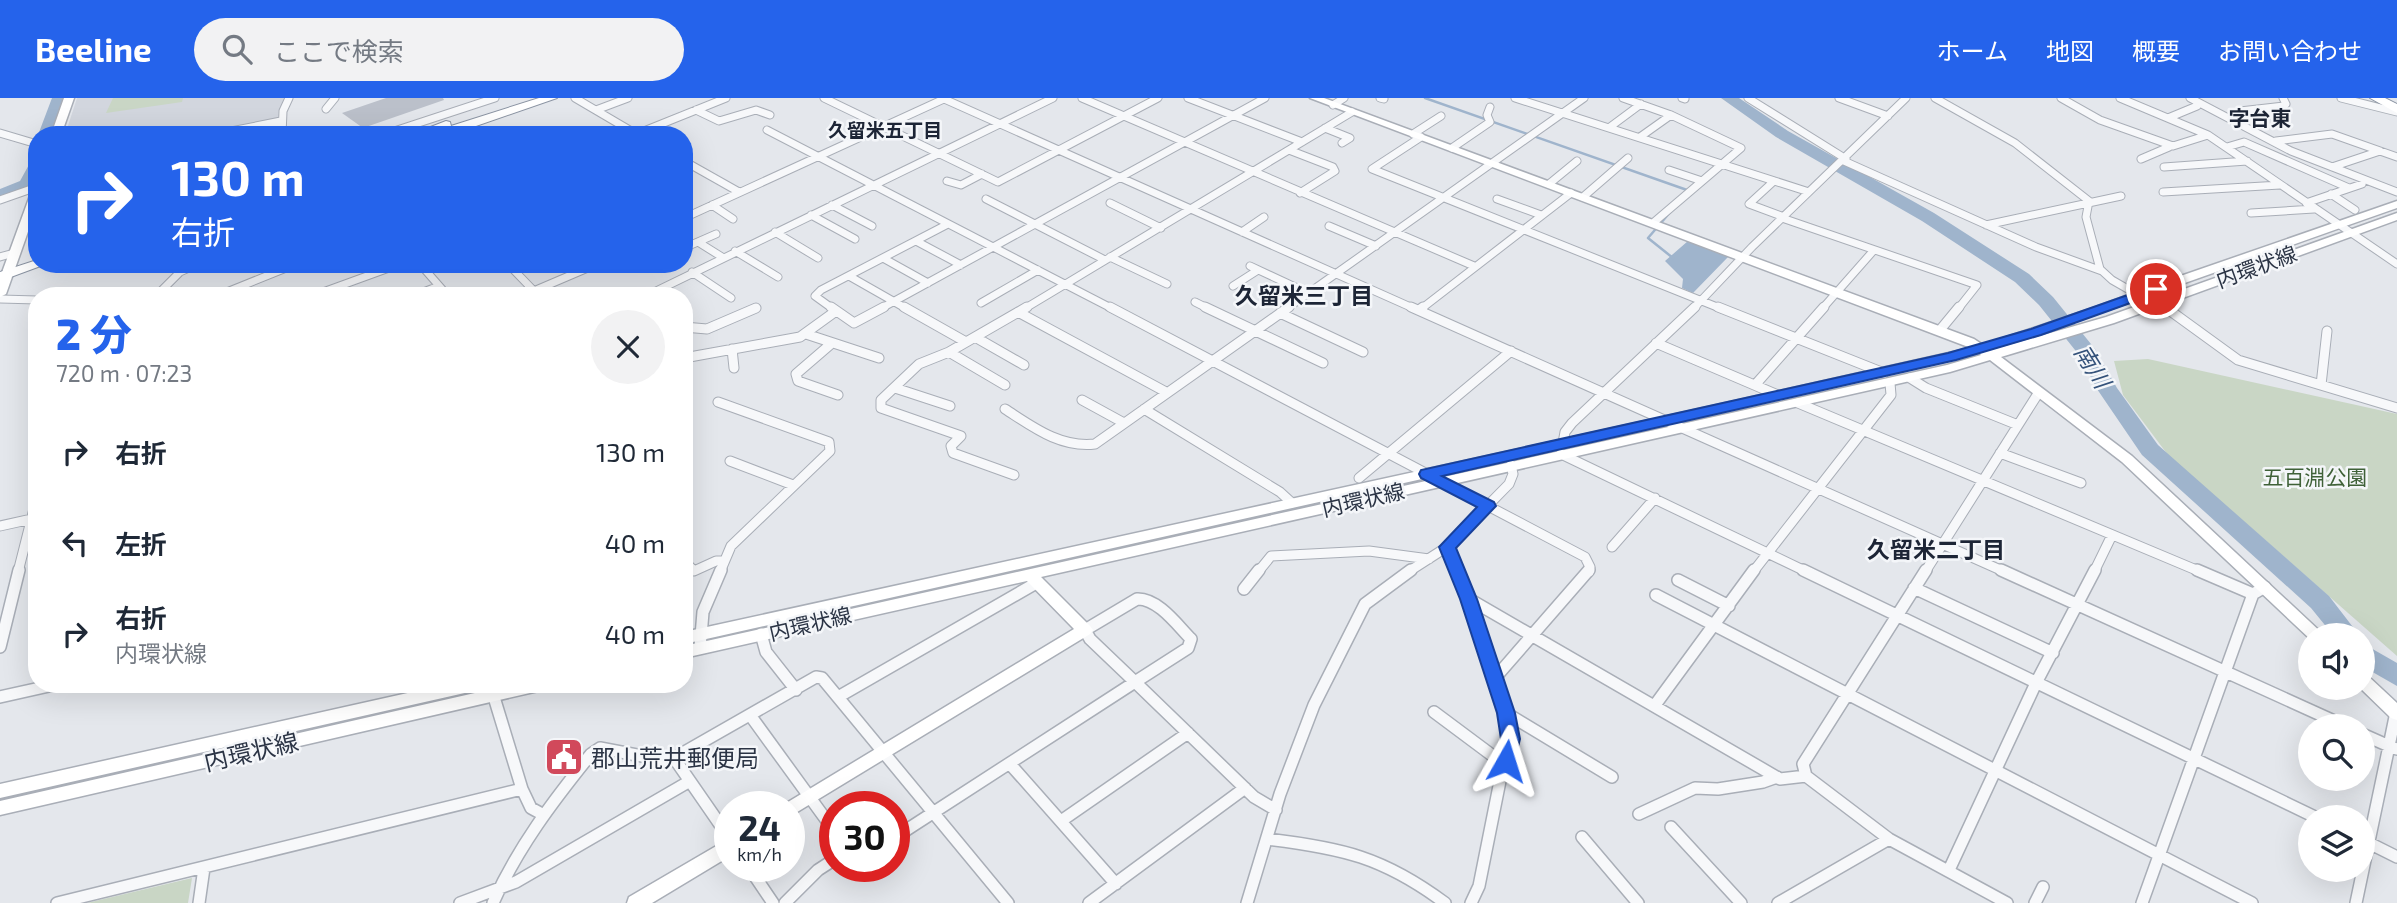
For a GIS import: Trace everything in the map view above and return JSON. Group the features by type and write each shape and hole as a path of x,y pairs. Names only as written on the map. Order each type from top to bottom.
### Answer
{"highway":[{"path":"444,126 530,98"},
{"path":"465,126 551,98"},
{"path":"2376,98 2397,111"},
{"path":"3,276 28,261"},
{"path":"3,276 28,267"}],"street":[{"path":"59,126 69,98"},
{"path":"281,126 289,98"},
{"path":"326,108 335,98"},
{"path":"409,126 495,98"},
{"path":"575,98 623,126"},
{"path":"596,110 628,98"},
{"path":"656,126 726,98"},
{"path":"693,214 944,98 2319,714"},
{"path":"693,272 1052,98"},
{"path":"1082,98 1474,266"},
{"path":"830,99 998,182 1158,98"},
{"path":"1188,98 1302,142"},
{"path":"948,223 815,296 854,323 1263,98"},
{"path":"1315,98 1338,101 1352,112 1940,330 1987,352 2127,459 2259,591 2300,623"},
{"path":"1516,98 1809,192"},
{"path":"1005,409 1054,439 1081,446 1095,444 1584,98"},
{"path":"1623,98 1671,115 1741,148 1654,223"},
{"path":"1748,98 1845,160 1910,188 1985,226 2102,271 2140,296"},
{"path":"1839,98 1888,116"},
{"path":"1935,98 2015,143 2089,201 2090,207 2086,216 2102,271"},
{"path":"2061,98 2100,120 2173,146 2208,135"},
{"path":"2120,98 2208,135 2395,262"},
{"path":"2130,102 2140,98"},
{"path":"2190,98 2222,118 2273,142 2397,192"},
{"path":"2240,111 2284,106 2286,104 2283,98"},
{"path":"2341,98 2397,111"},
{"path":"1903,99 1845,160 1783,217 1702,300 1569,427 1562,448 1655,498 2298,809"},
{"path":"1610,127 1641,104"},
{"path":"2168,118 2197,106"},
{"path":"1452,148 1490,122 1487,114 1490,107"},
{"path":"696,110 718,121 726,121 760,109 771,115"},
{"path":"1014,475 953,453 951,446 961,436 881,408 881,400 919,365 949,352 1066,284 1352,112"},
{"path":"1640,137 1671,115"},
{"path":"1441,116 1372,169 1799,339 1887,378 1891,395 1768,552 1655,705"},
{"path":"256,126 281,121"},
{"path":"1325,128 1350,138 1342,143"},
{"path":"766,130 1066,284 1585,557 1590,567 1495,678"},
{"path":"0,133 28,141"},
{"path":"2273,142 2332,134 2397,158"},
{"path":"2227,147 2244,142 2348,188"},
{"path":"2141,159 2169,147"},
{"path":"1289,149 1333,167 1335,171 1300,193"},
{"path":"2160,151 2181,166"},
{"path":"2332,167 2381,151"},
{"path":"1419,310 1541,215 1577,195 1628,158"},
{"path":"2164,167 2247,161"},
{"path":"1549,184 1577,162"},
{"path":"693,166 739,192"},
{"path":"1669,170 1702,181"},
{"path":"947,181 961,185 982,174"},
{"path":"1774,181 1749,204 1977,285 1940,330"},
{"path":"2306,203 2362,184"},
{"path":"2164,189 2280,185"},
{"path":"0,200 28,192"},
{"path":"2331,194 2355,210"},
{"path":"1985,226 2121,196"},
{"path":"1497,199 1541,215"},
{"path":"986,200 1167,284"},
{"path":"1110,203 1161,228"},
{"name":"内環状線","path":"2094,318 2140,296 2397,204"},
{"path":"712,205 733,219"},
{"path":"832,205 872,226"},
{"path":"2251,213 2314,209"},
{"path":"811,215 855,239"},
{"name":"内環状線","path":"693,646 700,641 1292,503 1427,474 1682,428 1798,403 2158,302 2397,216"},
{"path":"1242,232 1264,217"},
{"path":"1329,226 1376,246"},
{"path":"28,229 3,276 28,294"},
{"path":"775,232 818,258"},
{"path":"693,244 716,234"},
{"path":"916,241 961,265"},
{"path":"698,242 722,257"},
{"path":"1755,385 1799,339 1874,250"},
{"path":"735,251 778,277"},
{"path":"883,258 928,284"},
{"path":"1233,286 1254,268 1308,293"},
{"path":"981,303 1038,270"},
{"path":"165,287 179,273"},
{"path":"238,287 271,273"},
{"path":"337,287 375,273"},
{"path":"428,273 439,286"},
{"path":"517,273 530,287"},
{"path":"543,287 576,273"},
{"path":"663,287 690,273"},
{"path":"693,273 731,298"},
{"path":"849,276 895,302 1024,365"},
{"path":"1195,302 1323,363"},
{"path":"2158,302 2189,322 2236,359 2397,408"},
{"path":"693,328 707,329 756,308"},
{"path":"693,356 806,334 836,311"},
{"path":"1018,312 1166,392"},
{"path":"1280,313 1363,352"},
{"path":"2321,385 2327,331"},
{"path":"806,334 879,358"},
{"path":"832,343 796,374 798,381 838,395"},
{"path":"1656,343 1780,396"},
{"path":"732,349 734,368"},
{"path":"1359,478 1511,351"},
{"path":"949,352 1005,385"},
{"name":"内環状線","path":"693,640 761,634 1033,578 1511,465 1562,448 1664,421 1780,396 1887,378 1910,378 1987,352"},
{"path":"1910,378 1922,386 2018,425"},
{"path":"895,388 950,406"},
{"path":"1805,776 1803,764 2039,392"},
{"path":"1082,400 1124,424"},
{"path":"700,641 703,612 724,561 736,540 830,451 829,442 718,402"},
{"path":"1798,403 2112,535 2259,591"},
{"path":"1143,409 1280,492 1292,503"},
{"path":"2000,453 2081,483"},
{"path":"730,461 793,485"},
{"path":"1247,903 1276,810 1314,705 1365,604 1381,590 1447,547 1513,478 1511,465"},
{"path":"1612,547 1655,498"},
{"path":"0,526 28,520"},
{"path":"1949,870 2036,683 2078,606 2112,535"},
{"path":"0,647 28,542"},
{"path":"1447,547 1469,599 1495,678 1506,713 1510,739 1479,887 1471,903"},
{"path":"1244,589 1272,556 1378,552 1429,559"},
{"path":"693,570 716,561 724,561"},
{"path":"838,697 1033,578 1090,639 1245,788 1276,810"},
{"path":"1678,580 1729,606"},
{"path":"1914,588 2053,653"},
{"path":"2142,903 2225,672 2259,591"},
{"path":"1656,595 2252,903"},
{"path":"805,800 1134,600 1143,599 1191,639 1188,648 910,828"},
{"path":"1469,599 1777,777"},
{"path":"761,634 766,652 796,690"},
{"path":"494,903 511,861 542,814 591,754 600,748 663,760 674,758 816,677 822,678 885,752 1008,903"},
{"path":"0,697 28,691"},
{"path":"2375,692 2396,712 2393,748 2375,808"},
{"name":"内環状線","path":"0,791 438,693"},
{"name":"内環状線","path":"0,808 479,693"},
{"path":"493,693 522,789 531,808 542,814"},
{"path":"1434,712 1493,755 1506,761"},
{"path":"1506,713 1612,777"},
{"path":"750,715 819,810"},
{"path":"1061,821 1188,733"},
{"path":"2375,740 2393,748"},
{"path":"674,758 714,816"},
{"path":"1010,764 1116,884"},
{"path":"1639,814 1695,788 1718,789 1763,782 1777,777 1805,776 1889,839 2007,903"},
{"path":"460,903 516,882 690,781"},
{"path":"1089,903 1245,788"},
{"path":"57,903 522,789"},
{"path":"1671,827 1741,903"},
{"path":"1582,836 1638,903"},
{"path":"1267,839 1331,846 1374,858 1417,881 1445,903"},
{"path":"1778,903 1889,839"},
{"path":"2375,846 2397,857"},
{"path":"636,903 714,856"},
{"path":"199,903 204,868"},
{"path":"785,903 819,869"},
{"path":"759,882 773,903"},
{"path":"2356,903 2359,882"},
{"path":"2035,903 2042,887"}],"shaded area":[{"path":"77,98 286,98 279,109 278,118 274,121 248,126 68,126"}],"green space":[{"path":"113,98 183,98 182,102 106,113"},
{"name":"五百淵公園","path":"2148,359 2397,414 2397,656 2375,637 2375,623 2359,623 2168,455 2123,395 2114,361"},
{"path":"192,878 188,903 87,903"}],"water":[{"path":"1688,241 1728,257 1693,293 1682,288 1683,279 1665,261"}],"building":[{"path":"386,98 444,100 369,126 360,126 342,113"}],"waterway":[{"path":"49,126 60,98"},
{"path":"1425,98 1687,190 1685,193"},
{"name":"南川","path":"1729,98 1782,134 1928,217 2022,278 2046,301 2088,353 2107,389 2150,450 2320,602 2337,623"},
{"path":"0,195 28,182"},
{"path":"1672,210 1648,238 1673,258"},
{"name":"南川","path":"2375,662 2397,676"}],"place":[{"name":"郡山荒井郵便局","path":"564,757"}],"district":[{"name":"字台東","path":"2260,117"},
{"name":"久留米五丁目","path":"885,129"},
{"name":"久留米三丁目","path":"1304,295"},
{"name":"久留米二丁目","path":"1936,549"}],"route":[{"path":"1506,761 1510,739 1506,713 1469,599 1447,547 1488,506 1427,474 1951,357 2036,332 2156,289"}]}
